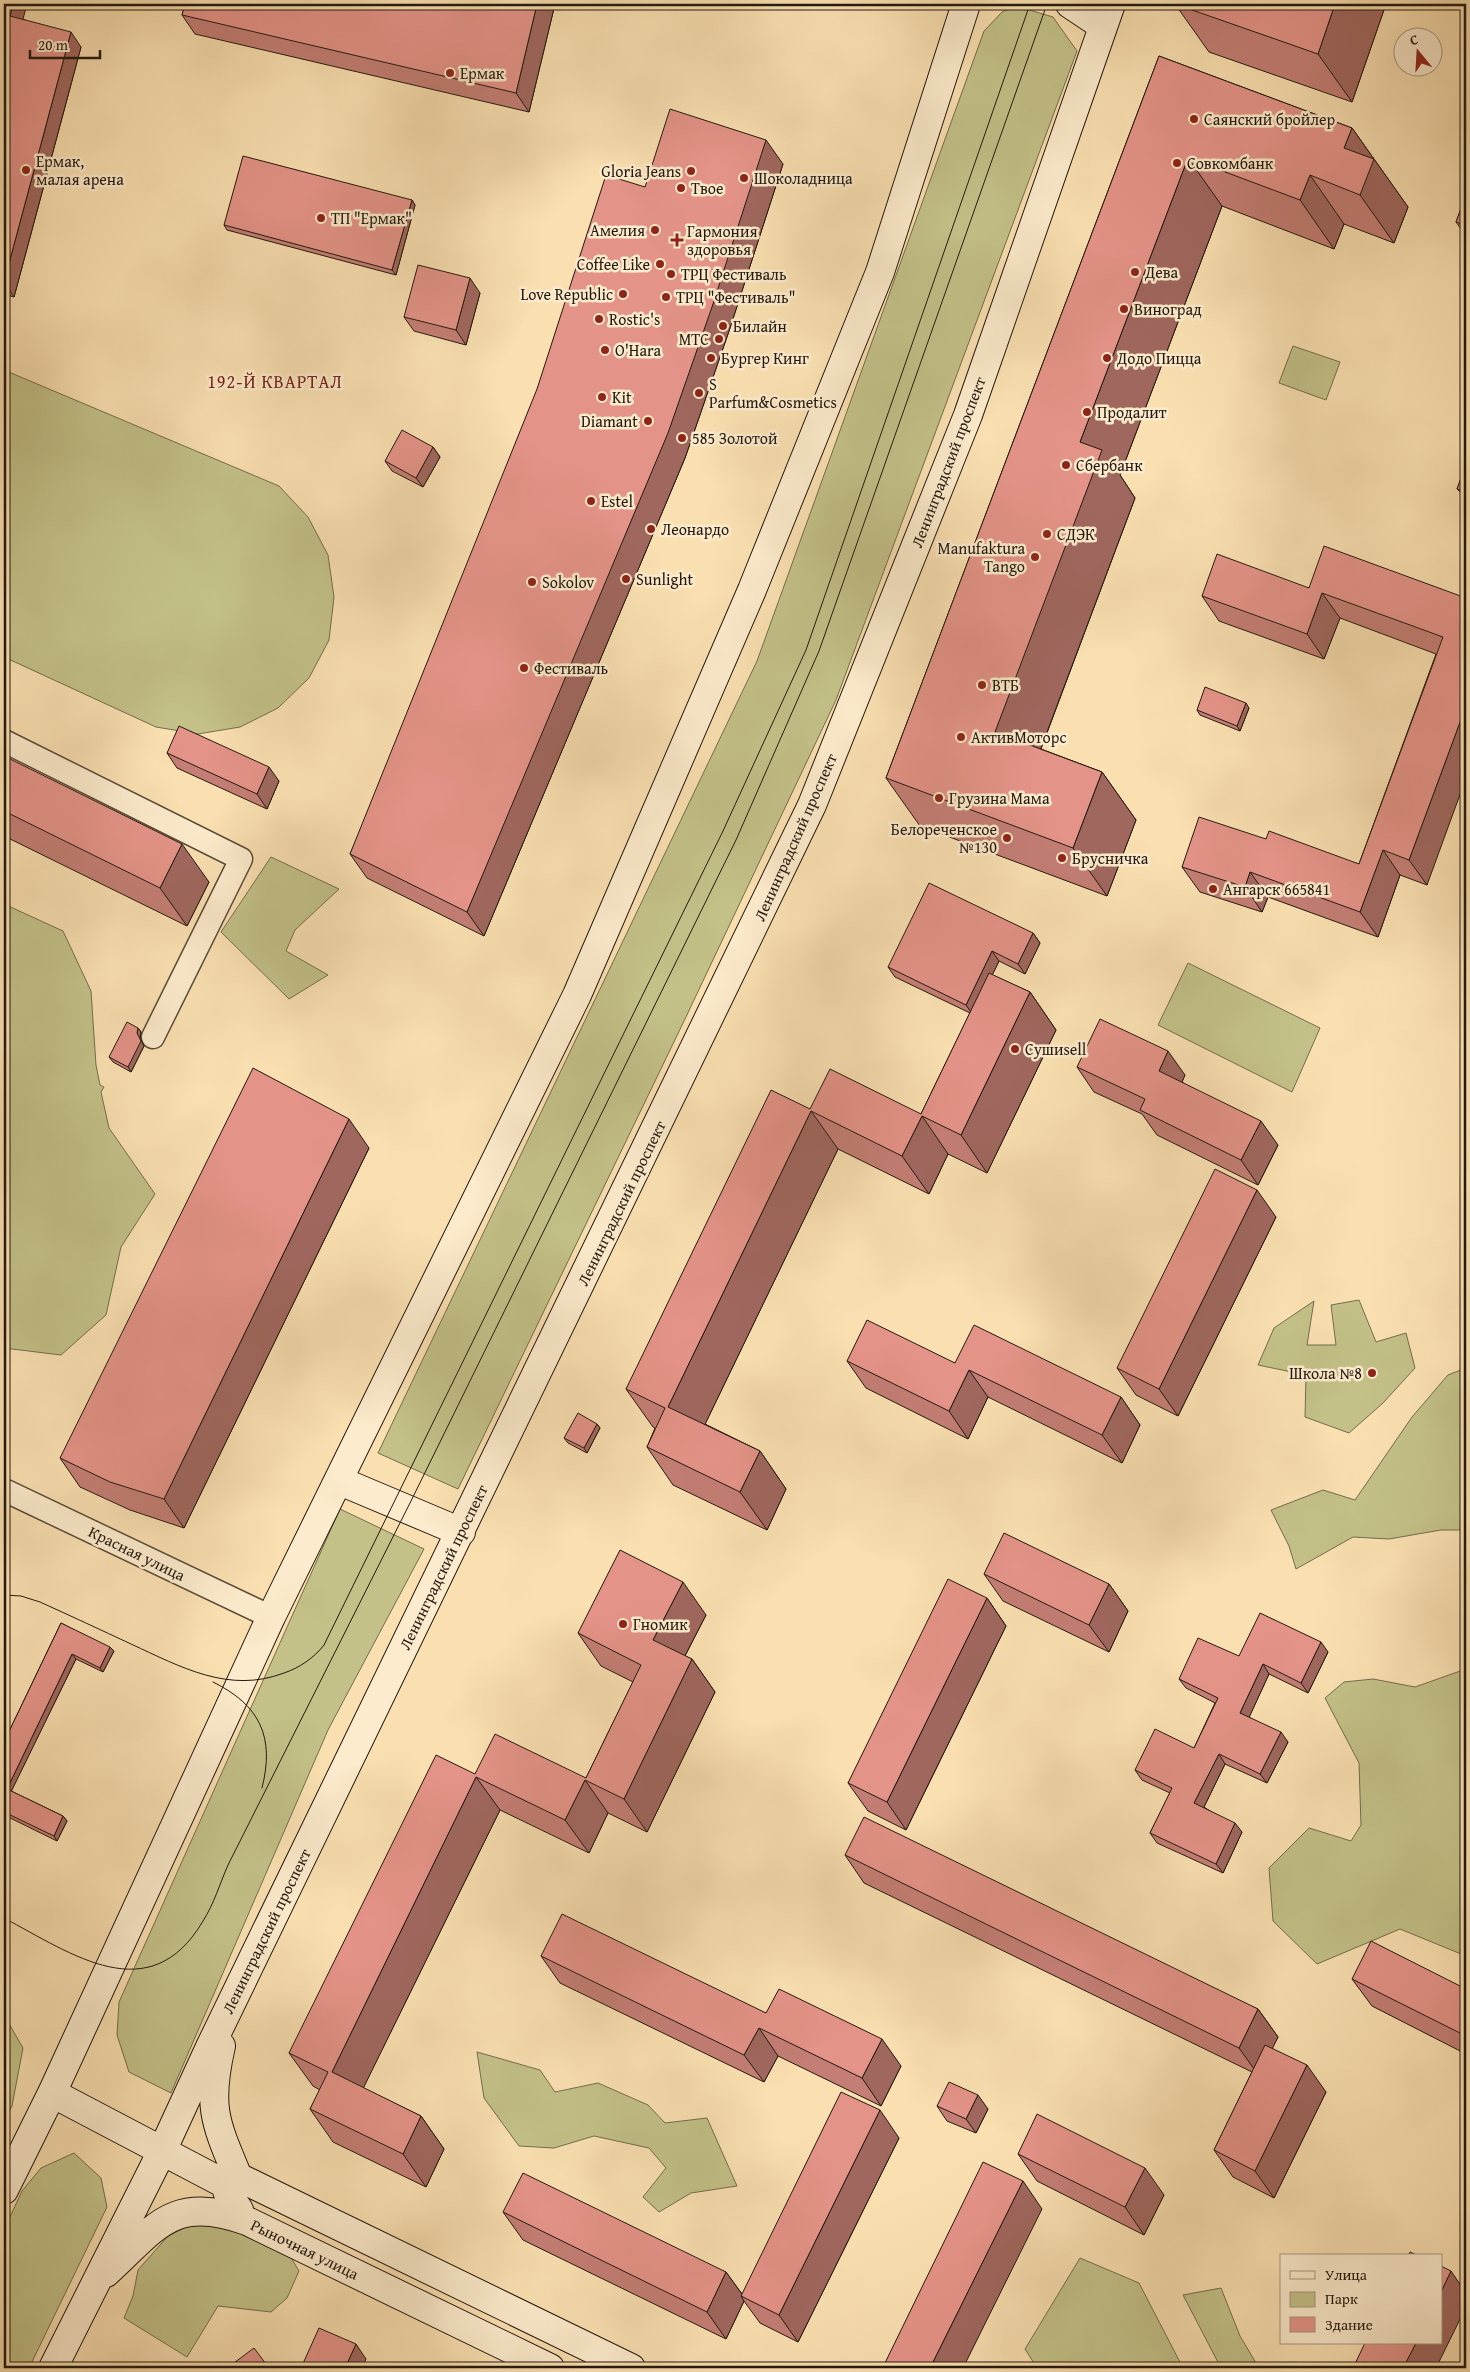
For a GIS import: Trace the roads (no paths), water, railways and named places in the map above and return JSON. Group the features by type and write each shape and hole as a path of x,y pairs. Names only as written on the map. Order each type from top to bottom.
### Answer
{"main road":[{"path":"4,2190 52,2093 271,1617 340,1481 577,995 752,590 880,272 966,4"},
{"path":"1070,4 1107,15"},
{"name":"Ленинградский проспект","path":"53,2368 92,2286 163,2149 232,2001 812,805 965,423 1107,15"},
{"path":"340,1481 461,1532"},
{"name":"Рыночная улица","path":"232,2001 220,2050 213,2100 217,2127 232,2180 228,2194 247,2222 550,2368"},
{"path":"52,2093 163,2149 631,2368"},
{"path":"92,2286 155,2227 174,2216 202,2210 224,2213 247,2222"}],"street":[{"path":"4,741 241,860 153,1036"},
{"name":"Красная улица","path":"4,1490 271,1617"}],"tram line":[{"path":"4,1595 21,1596 40,1602 187,1669 225,1679 244,1681 264,1679 284,1673 306,1662 324,1645 723,831 806,650 1030,4"},
{"path":"4,1918 83,1958 109,1967 135,1969 159,1964 182,1948 207,1914 228,1865 411,1501 736,840 819,651 1047,4"},
{"path":"213,1682 242,1701 253,1712 260,1724 265,1738 266,1753 266,1770 262,1788"}],"place":[{"name":"Ермак","path":"450,73"},
{"name":"Саянский бройлер","path":"1194,119"},
{"name":"Совкомбанк","path":"1177,163"},
{"name":"Ермак, малая арена","path":"26,170"},
{"name":"Gloria Jeans","path":"691,171"},
{"name":"Шоколадница","path":"744,178"},
{"name":"Твое","path":"681,188"},
{"name":"ТП \"Ермак\"","path":"321,218"},
{"name":"Амелия","path":"655,230"},
{"name":"Гармония здоровья","path":"677,240"},
{"name":"Coffee Like","path":"660,264"},
{"name":"Дева","path":"1135,272"},
{"name":"ТРЦ Фестиваль","path":"671,274"},
{"name":"Love Republic","path":"623,294"},
{"name":"ТРЦ \"Фестиваль\"","path":"666,297"},
{"name":"Виноград","path":"1124,309"},
{"name":"Rostic's","path":"599,319"},
{"name":"Билайн","path":"723,326"},
{"name":"МТС","path":"719,339"},
{"name":"O'Hara","path":"605,350"},
{"name":"Бургер Кинг","path":"711,358"},
{"name":"Додо Пицца","path":"1107,358"},
{"name":"S Parfum&Cosmetics","path":"699,393"},
{"name":"Kit","path":"602,397"},
{"name":"Продалит","path":"1087,412"},
{"name":"Diamant","path":"648,421"},
{"name":"585 Золотой","path":"682,438"},
{"name":"Сбербанк","path":"1066,465"},
{"name":"Estel","path":"591,501"},
{"name":"Леонардо","path":"651,529"},
{"name":"СДЭК","path":"1047,534"},
{"name":"Manufaktura Tango","path":"1035,557"},
{"name":"Sunlight","path":"626,579"},
{"name":"Sokolov","path":"532,582"},
{"name":"Фестиваль","path":"524,668"},
{"name":"ВТБ","path":"982,685"},
{"name":"АктивМоторс","path":"961,737"},
{"name":"Грузина Мама","path":"939,798"},
{"name":"Белореченское №130","path":"1007,838"},
{"name":"Брусничка","path":"1062,858"},
{"name":"Ангарск 665841","path":"1213,889"},
{"name":"Сушиsell","path":"1015,1049"},
{"name":"Школа №8","path":"1372,1373"},
{"name":"Гномик","path":"623,1624"}],"district":[{"name":"192-Й КВАРТАЛ","path":"275,382"}]}
